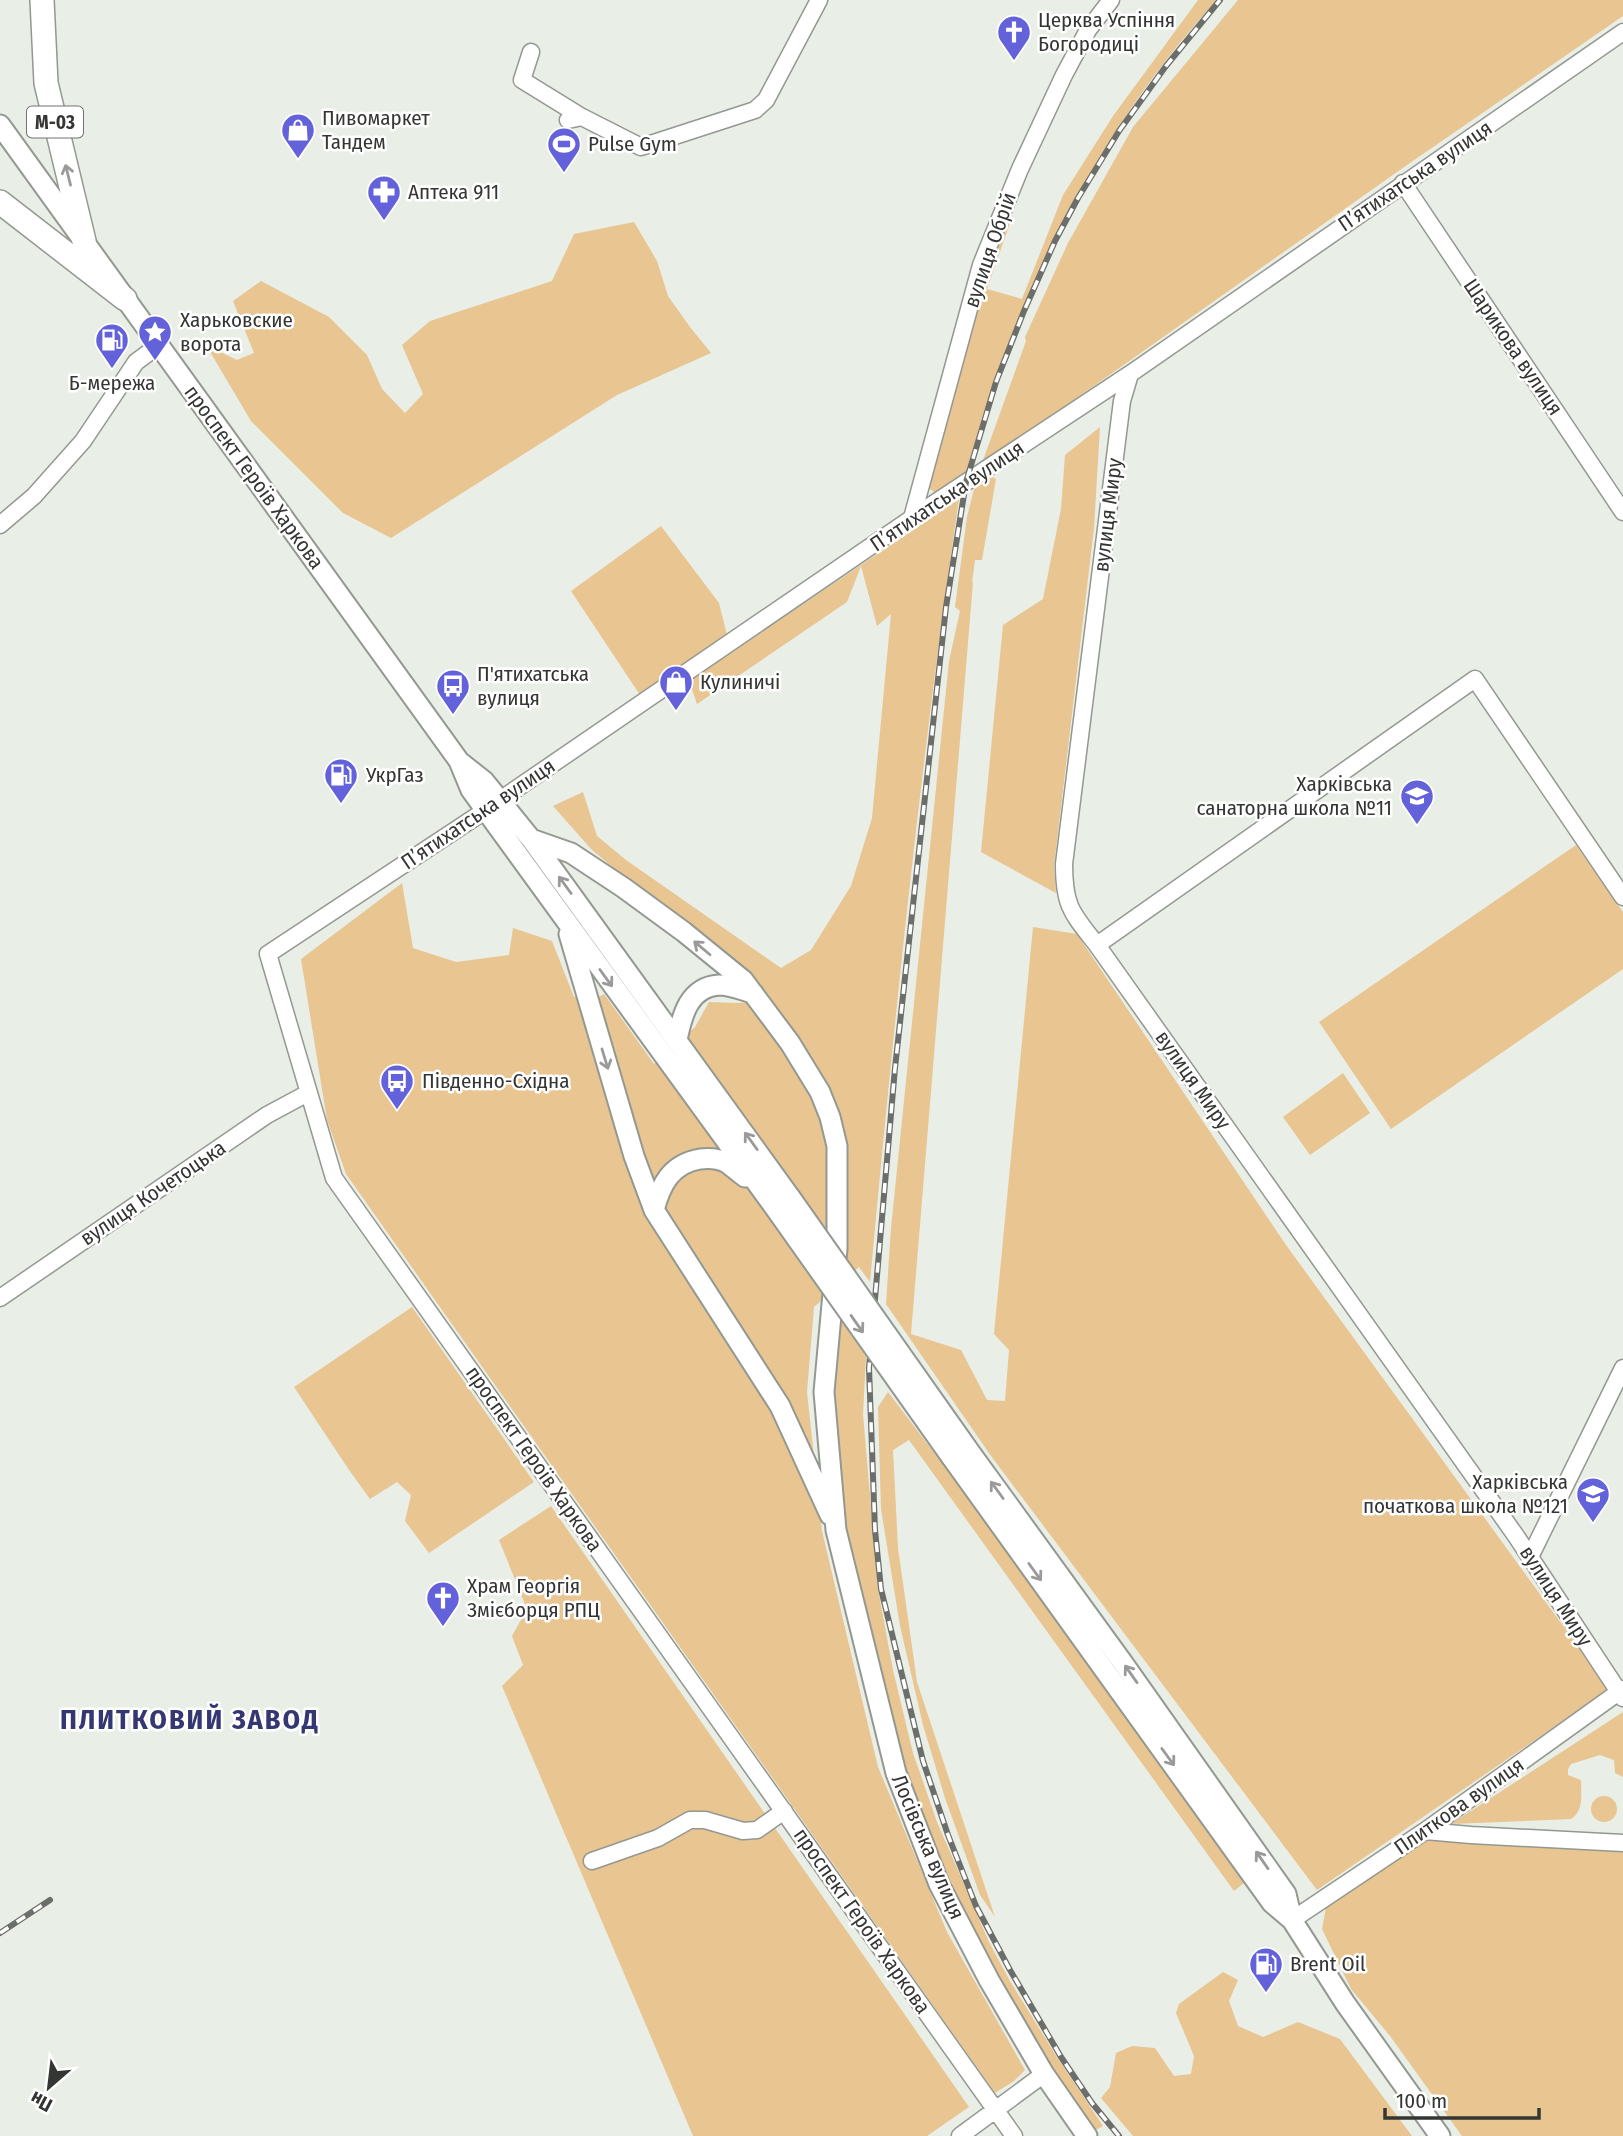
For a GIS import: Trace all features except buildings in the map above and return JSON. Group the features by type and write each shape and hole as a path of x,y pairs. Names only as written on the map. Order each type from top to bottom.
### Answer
{"highway":[{"name":"М-03","path":"42,0 46,83 84,242"},
{"path":"0,202 125,299"}],"main road":[{"name":"проспект Героїв Харкова","path":"0,125 459,761 471,790 493,805 531,839 677,1040 783,1202"},
{"name":"проспект Героїв Харкова","path":"493,805 566,923 764,1192 783,1202"},
{"path":"531,839 571,853 624,888 743,980 790,1043 820,1092 837,1146 837,1249 824,1392 836,1530"},
{"path":"566,923 634,1156 654,1210 780,1406 836,1530"},
{"path":"677,1040 688,1003 701,991 721,985 753,993"},
{"path":"654,1210 668,1177 685,1161 715,1159 727,1163 764,1192"},
{"path":"783,1202 1272,1903 1292,1920 1345,2003 1440,2136"},
{"name":"Лосівська вулиця","path":"836,1530 896,1773 939,1884 989,1980 1044,2074 1087,2136"}],"street":[{"path":"531,52 522,80 575,118 640,147 755,110 766,100 819,0"},
{"name":"вулиця Обрій","path":"912,518 981,265 1020,169 1064,75 1088,30 1111,0"},
{"name":"П’ятихатська вулиця","path":"268,954 493,805 912,518 1129,374 1623,32"},
{"name":"Шарикова вулиця","path":"1403,183 1623,512"},
{"path":"0,525 34,496 83,441 136,362 159,345"},
{"name":"вулиця Миру","path":"1129,374 1122,401 1064,864 1064,889 1071,912 1530,1557 1622,1693"},
{"path":"1097,945 1475,679 1623,897"},
{"name":"проспект Героїв Харкова","path":"268,954 334,1178 1014,2136"},
{"name":"вулиця Кочетоцька","path":"0,1298 267,1115 309,1093"},
{"path":"1530,1557 1623,1368"},
{"name":"Плиткова вулиця","path":"1292,1920 1622,1693"},
{"path":"592,1861 658,1838 690,1820 705,1820 750,1831 757,1830 784,1811"},
{"path":"1425,1831 1471,1836 1623,1843"},
{"path":"960,2136 1044,2074"}],"shaded area":[{"path":"1198,0 1217,0 1173,51 1133,106 1097,163 1064,222 1035,283 986,409 966,474 936,493 927,484 965,336 1004,219 1010,223 987,289 1022,299 1063,195 1113,116"},
{"path":"1238,0 1623,0 1623,16 981,466 1026,341 1025,337 1068,243 1133,127"},
{"path":"634,222 657,261 668,296 711,353 617,395 391,538 343,513 251,421 206,345 237,360 254,353 233,301 261,281 329,317 367,355 382,389 405,413 423,394 402,345 430,321 552,281 574,234"},
{"path":"1100,427 1094,528 1054,866 1056,893 981,852 1003,625 1043,599 1061,509 1065,455"},
{"path":"992,477 996,479 982,560 975,560 972,583 911,1334 961,1350 987,1400 1005,1401 1009,1350 994,1334 1033,927 1077,934 1286,1245 1609,1689 1317,1890 991,1456 886,1304 891,1228 949,661 960,611 955,607 967,517 974,489"},
{"path":"959,499 909,890 870,1282 859,1267 814,1307 807,1392 822,1531 878,1767 947,1932 1025,2070 995,2093 346,1174 327,1120 301,959 402,883 413,948 456,962 509,955 513,928 552,941 574,997 597,998 604,994 654,1064 670,1050 514,834 517,832 674,1047 695,1027 709,1002 740,1003 770,998 592,850 553,806 583,792 597,836 626,860 781,968 811,950 851,886 872,818 891,614 877,626 861,566 847,602 697,704 689,681"},
{"path":"661,526 719,603 728,639 644,701 571,591"},
{"path":"1576,845 1623,912 1623,969 1391,1129 1319,1022"},
{"path":"1343,1073 1370,1113 1310,1155 1283,1117"},
{"path":"412,1307 534,1482 429,1553 405,1521 411,1495 397,1482 370,1499 294,1387"},
{"path":"842,1319 866,1357 863,1414 878,1589 893,1670 913,1753 937,1822 989,1942 1055,2054 1103,2126 1092,2132 973,1945 908,1797 833,1488 833,1348"},
{"path":"888,1392 1014,1558 1244,1883 1234,1891 909,1440 893,1450 898,1548 917,1682 995,1917 980,1895 945,1798 923,1725 900,1626 881,1509 878,1407"},
{"path":"551,1506 969,2107 927,2136 693,2136 502,1686 523,1665 512,1636 527,1609 499,1540"},
{"path":"1623,1712 1623,1777 1615,1773 1614,1760 1600,1755 1571,1764 1568,1775 1581,1780 1581,1802 1578,1812 1571,1819 1451,1824"},
{"path":"1604,1796 1613,1800 1617,1809 1613,1818 1604,1822 1595,1818 1591,1809 1595,1800"},
{"path":"1426,1839 1623,1849 1623,2136 1462,2136 1390,2036 1351,1989 1322,1929 1326,1908"},
{"path":"1223,1972 1238,1980 1229,2001 1238,2026 1263,2037 1298,2022 1340,2039 1412,2136 1133,2136 1101,2098 1110,2087 1116,2053 1132,2046 1155,2048 1174,2076 1191,2074 1194,2056 1176,2013 1179,2004"}],"railway":[{"path":"1119,2136 1092,2103 1061,2057 976,1906 923,1761 881,1589 875,1530 869,1368 895,1068 946,607 966,482 996,382 1055,241 1119,131 1166,66 1220,0"},
{"path":"0,1933 50,1900"}],"place":[{"name":"Церква Успіння Богородиці","path":"1014,62"},
{"name":"Пивомаркет Тандем","path":"298,160"},
{"name":"Pulse Gym","path":"564,174"},
{"name":"Аптека 911","path":"384,222"},
{"name":"Харьковские ворота","path":"155,362"},
{"name":"Б-мережа","path":"112,370"},
{"name":"Кулиничі","path":"676,712"},
{"name":"П'ятихатська вулиця","path":"453,716"},
{"name":"УкрГаз","path":"341,805"},
{"name":"Харківська санаторна школа №11","path":"1417,826"},
{"name":"Південно-Східна","path":"397,1111"},
{"name":"Харківська початкова школа №121","path":"1593,1524"},
{"name":"Храм Георгія Змієборця РПЦ","path":"443,1628"},
{"name":"Brent Oil","path":"1266,1994"}],"district":[{"name":"ПЛИТКОВИЙ ЗАВОД","path":"190,1719"}]}
